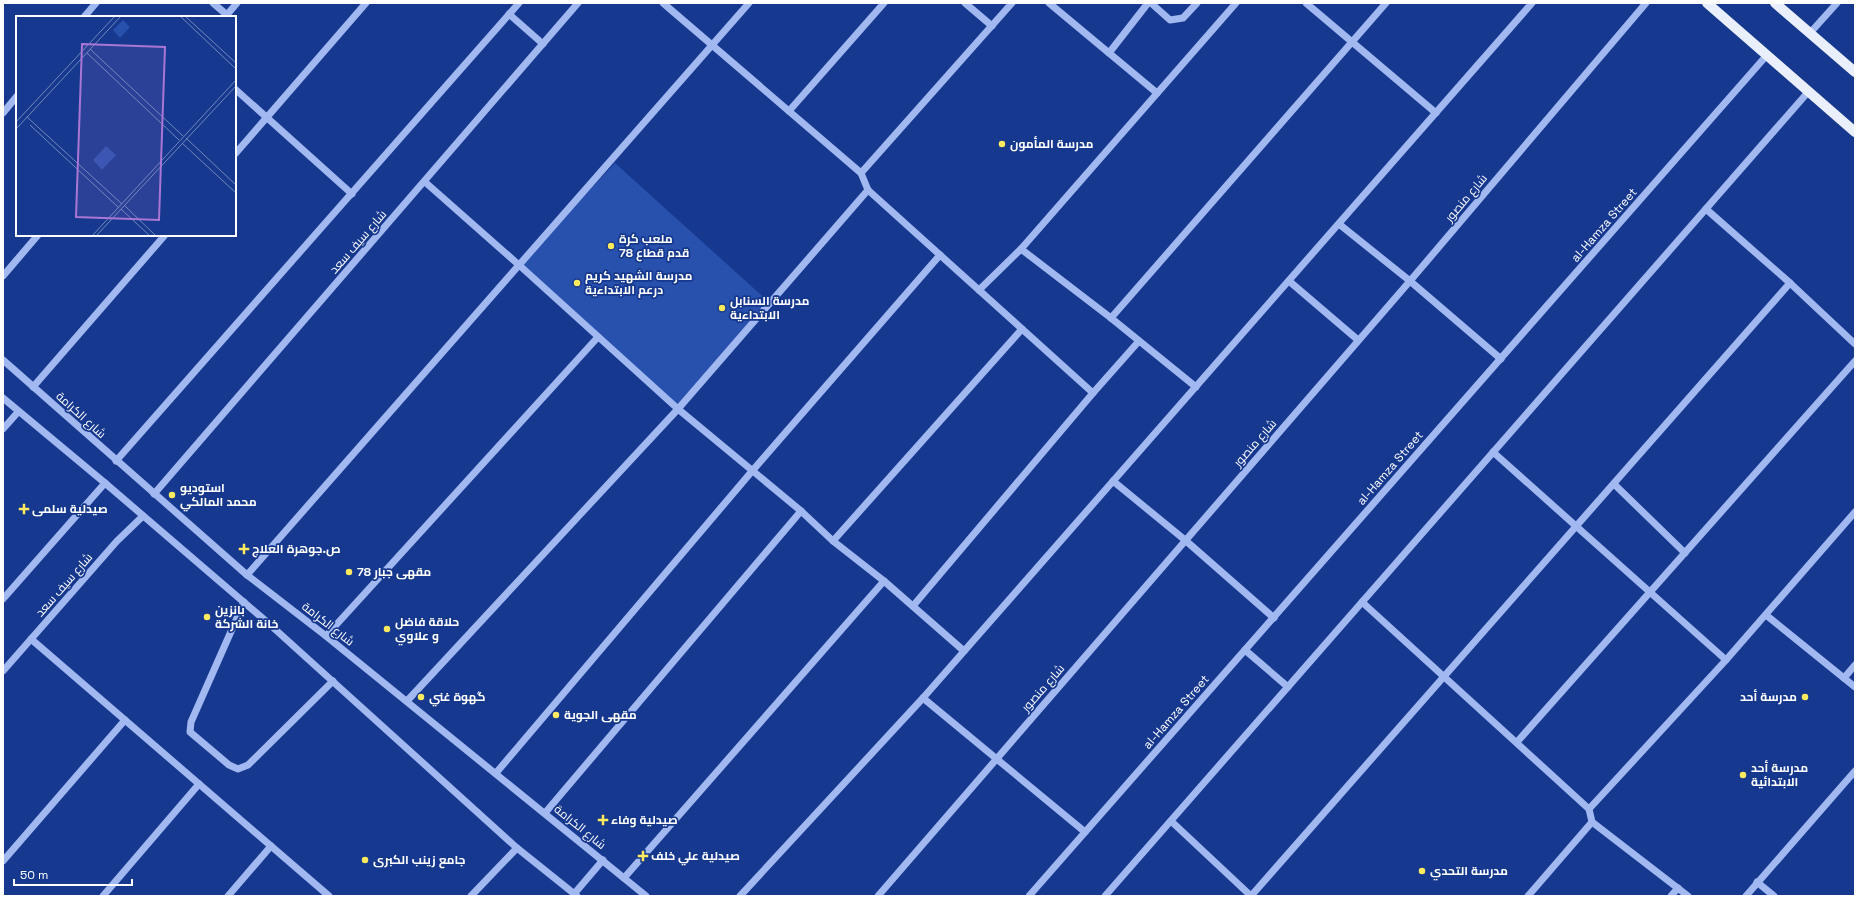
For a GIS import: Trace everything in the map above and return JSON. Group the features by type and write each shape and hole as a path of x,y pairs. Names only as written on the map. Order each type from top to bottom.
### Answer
{"main road":[{"path":"1707,3 1855,132"},
{"path":"1775,3 1855,72"}],"street":[{"path":"85,16 96,3"},
{"path":"213,3 226,16 237,3"},
{"path":"236,153 366,3"},
{"path":"116,461 519,3"},
{"name":"شارع سيف سعد","path":"154,494 578,3"},
{"path":"663,3 861,173 868,190 1093,393"},
{"path":"247,575 749,3"},
{"path":"789,111 884,3"},
{"path":"965,3 992,26"},
{"path":"861,173 1012,3"},
{"path":"1049,3 1158,93"},
{"path":"1109,53 1148,3"},
{"path":"1151,3 1170,20 1183,18 1197,3"},
{"path":"979,290 1021,248 1236,3"},
{"path":"1306,3 1436,113"},
{"path":"1111,318 1386,3"},
{"path":"740,896 964,652 1532,3"},
{"name":"شارع منصور","path":"878,896 1410,281 1646,3"},
{"path":"1810,33 1837,3"},
{"path":"509,14 543,44"},
{"name":"al-Hamza Street","path":"1029,896 1768,55"},
{"path":"236,90 352,194"},
{"path":"1106,896 1809,91"},
{"path":"3,113 16,97"},
{"path":"425,182 520,265 678,409 802,511 833,541 884,581 964,652"},
{"path":"407,701 678,409 868,190"},
{"path":"1706,210 1790,283 1855,344"},
{"path":"1339,224 1410,281 1501,359"},
{"path":"3,276 37,236"},
{"path":"33,387 164,236"},
{"path":"1021,248 1196,387"},
{"path":"496,773 753,470 940,255"},
{"path":"1289,281 1358,340"},
{"path":"1171,822 1251,896 1790,283"},
{"path":"833,541 1022,329"},
{"path":"326,636 598,337"},
{"path":"913,606 1093,393 1139,341"},
{"name":"شارع الكرامة","path":"3,360 247,575 407,701 646,896"},
{"path":"1517,742 1855,361"},
{"path":"3,398 244,602 517,848 576,895 603,860"},
{"path":"3,429 18,412"},
{"path":"1494,452 1726,660"},
{"path":"1113,482 1185,540 1274,618"},
{"path":"3,599 105,483"},
{"path":"1614,484 1684,553"},
{"path":"545,813 802,511"},
{"path":"1589,809 1726,660 1855,512"},
{"name":"شارع سيف سعد","path":"3,671 117,541 143,516"},
{"path":"624,878 884,581"},
{"path":"244,602 191,722 190,732 229,765 238,769 248,765 333,681"},
{"path":"1362,602 1589,809 1592,822 1688,896"},
{"path":"1766,615 1855,687"},
{"path":"31,639 329,896"},
{"path":"1245,650 1288,687"},
{"path":"1844,678 1855,665"},
{"path":"923,698 996,760 1085,832"},
{"path":"3,861 125,720"},
{"path":"1746,896 1855,771"},
{"path":"103,896 199,784"},
{"path":"1528,896 1592,822"},
{"path":"228,896 271,846"},
{"path":"471,896 517,848"},
{"path":"1757,882 1774,896"},
{"path":"1671,896 1678,888"}],"shaded area":[{"path":"615,163 770,303 678,409 519,265"}],"place":[{"name":"مدرسة المأمون","path":"1002,144"},
{"name":"ملعب كرة قدم قطاع 78","path":"611,246"},
{"name":"مدرسة الشهيد كريم درعم الابتداءية","path":"577,283"},
{"name":"مدرسة السنابل الابتداءية","path":"722,308"},
{"name":"استوديو محمد المالكي","path":"172,495"},
{"name":"صيدلية سلمى","path":"24,509"},
{"name":"ص.جوهرة العلاج","path":"244,549"},
{"name":"مقهى جبار 78","path":"349,572"},
{"name":"بانزين خانة الشركة","path":"207,617"},
{"name":"حلاقة فاضل و علاوي","path":"387,629"},
{"name":"گهوة غني","path":"421,697"},
{"name":"مدرسة أحد","path":"1805,697"},
{"name":"مقهى الجوية","path":"556,715"},
{"name":"مدرسة أحد الابتدائية","path":"1743,775"},
{"name":"صيدلية وفاء","path":"603,820"},
{"name":"صيدلية علي خلف","path":"643,856"},
{"name":"جامع زينب الكبرى","path":"365,860"},
{"name":"مدرسة التحدي","path":"1422,871"}]}
